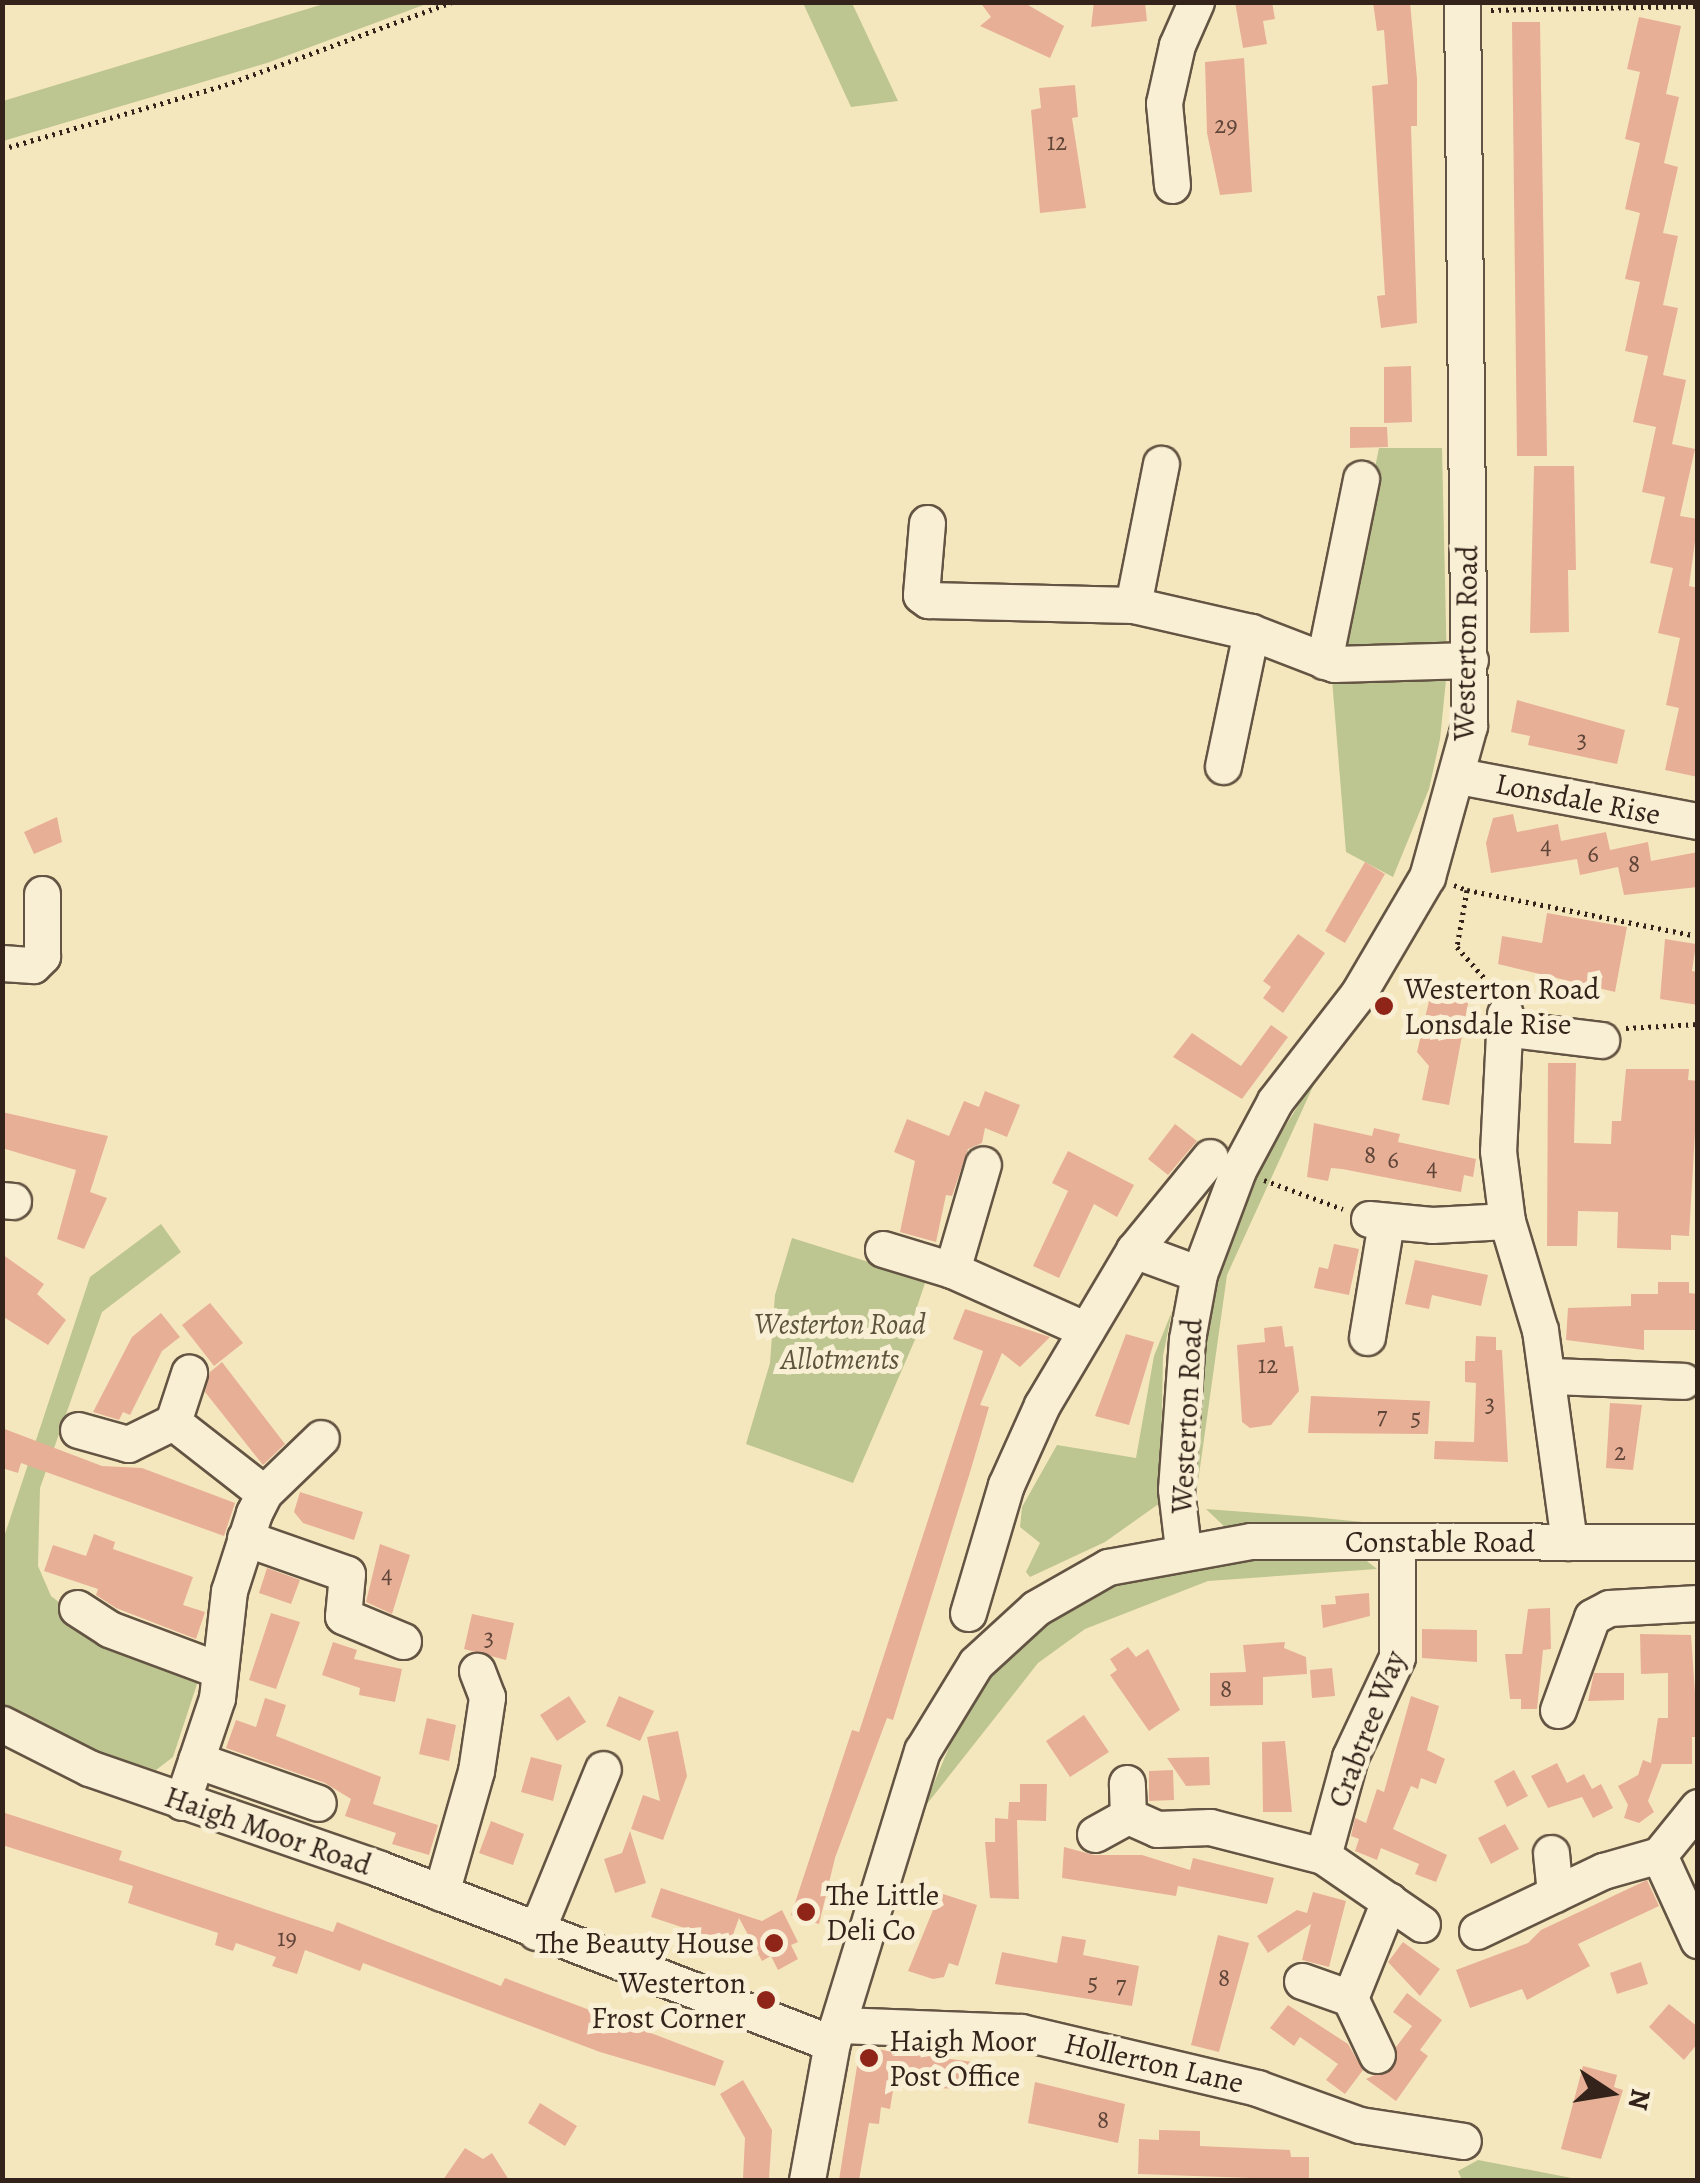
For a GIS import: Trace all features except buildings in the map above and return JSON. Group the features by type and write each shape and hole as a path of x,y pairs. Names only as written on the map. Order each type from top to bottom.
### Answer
{"street":[{"path":"1172,185 1164,102 1177,44 1196,2"},
{"name":"Westerton Road","path":"968,1613 1006,1485 1086,1330 1134,1250 1224,1164 1396,936 1427,876 1459,776 1469,726 1470,660 1462,6"},
{"path":"1133,605 1161,464"},
{"path":"1324,661 1361,479"},
{"path":"927,522 921,595 928,600 1133,605 1250,632 1324,661 1470,660"},
{"path":"1223,766 1250,632"},
{"name":"Lonsdale Rise","path":"1459,776 1698,821"},
{"path":"2,963 33,965 42,956 42,894"},
{"path":"1569,1542 1548,1376 1507,1221 1496,1089 1504,1021 1601,1040"},
{"path":"952,1270 983,1164"},
{"name":"Westerton Road","path":"807,2180 835,2034 922,1751 976,1663 1036,1608 1093,1576 1183,1548 1176,1489 1187,1338 1224,1164"},
{"path":"1367,1337 1377,1220 1507,1221"},
{"path":"883,1250 952,1270 1086,1330"},
{"path":"1134,1250 1200,1274"},
{"path":"78,1430 128,1444 173,1422 189,1373"},
{"path":"1548,1376 1683,1382"},
{"path":"173,1422 264,1493"},
{"path":"182,1802 220,1670 229,1591 245,1538 264,1493 321,1438"},
{"path":"245,1538 347,1574 342,1616 402,1641"},
{"name":"Constable Road","path":"1183,1548 1250,1541 1698,1542"},
{"name":"Crabtree Way","path":"1323,1856 1350,1757 1397,1657 1397,1542"},
{"path":"1558,1710 1592,1617 1609,1608 1698,1603"},
{"path":"78,1608 108,1629 220,1670"},
{"path":"442,1894 476,1771 487,1697 476,1671"},
{"name":"Haigh Moor Road","path":"2,1724 52,1752 182,1802 442,1894 536,1932 835,2034"},
{"path":"196,1760 318,1803"},
{"path":"536,1932 604,1769"},
{"path":"1094,1834 1128,1800 1156,1830 1210,1827 1323,1856 1422,1924"},
{"path":"1477,1931 1556,1894 1659,1855 1698,1807"},
{"path":"1551,1853 1556,1894"},
{"path":"1659,1855 1698,1940"},
{"path":"1350,1998 1389,1901"},
{"path":"1302,1981 1350,1998 1376,2054"},
{"name":"Hollerton Lane","path":"835,2034 1021,2032 1224,2078 1360,2124 1463,2141"}],"path":[{"path":"2,150 226,85 452,2"},
{"path":"1462,6 1698,6"},
{"path":"1427,876 1467,890 1698,936"},
{"path":"1467,890 1457,947 1471,969 1491,984 1504,1021"},
{"path":"1601,1040 1605,1030 1698,1024"},
{"path":"1224,1164 1377,1220"}],"green space":[{"path":"327,3 429,3 267,63 3,141 3,101"},
{"path":"803,3 852,3 898,101 851,107"},
{"path":"1379,448 1442,448 1447,670 1440,739 1429,789 1393,877 1346,852 1332,679"},
{"path":"1320,1071 1227,1275 1197,1489 1202,1353 1230,1232 1257,1171"},
{"path":"161,1224 181,1252 102,1312 40,1488 38,1566 51,1596 98,1633 200,1675 173,1757 156,1770 60,1740 3,1711 2,1543 90,1277"},
{"name":"Westerton Road Allotments","path":"792,1238 926,1280 909,1331 917,1335 853,1483 746,1444 770,1363 775,1295"},
{"path":"1172,1311 1163,1356 1160,1503 1105,1542 1030,1577 1026,1572 1040,1543 1020,1527 1022,1507 1057,1445 1136,1458 1154,1356"},
{"path":"1206,1509 1312,1517 1414,1527 1226,1528"},
{"path":"1363,1558 1377,1569 1208,1581 1085,1629 1038,1663 923,1809 969,1700 1007,1654 1092,1592 1144,1572 1233,1559"},
{"path":"1478,2160 1582,2180 1462,2180 1458,2171"}],"place":[{"name":"Westerton Road Lonsdale Rise","path":"1384,1006"},
{"name":"The Little Deli Co","path":"806,1912"},
{"name":"The Beauty House","path":"774,1943"},
{"name":"Westerton Frost Corner","path":"766,2000"},
{"name":"Haigh Moor Post Office","path":"869,2058"}]}
